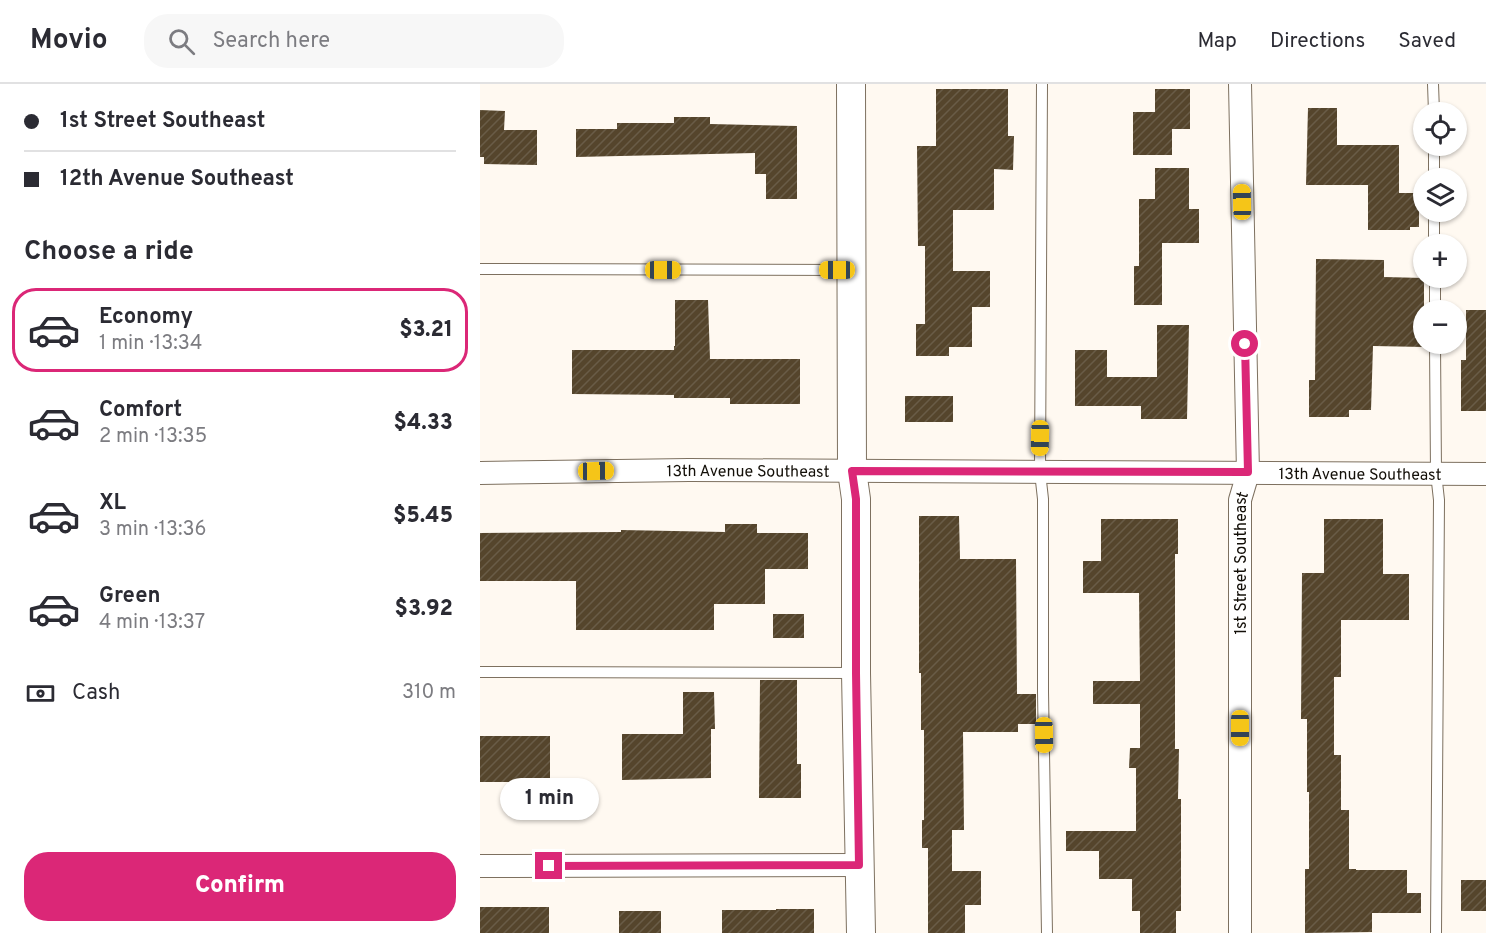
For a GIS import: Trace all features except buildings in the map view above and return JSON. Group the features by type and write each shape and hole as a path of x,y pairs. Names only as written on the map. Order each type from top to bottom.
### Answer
{"street":[{"path":"851,84 852,471 856,499 856,673 861,933"},
{"name":"1st Street Southeast","path":"1240,84 1248,472 1240,500 1240,933"},
{"name":"13th Avenue Southeast","path":"480,473 688,470 1486,474"},
{"path":"480,866 859,865"}],"lane":[{"path":"1042,84 1040,472 1043,499 1047,933"},
{"path":"1433,84 1434,102"},
{"path":"480,269 852,270"},
{"path":"1435,354 1436,473 1439,500 1436,933"},
{"path":"480,672 856,673"}],"route":[{"path":"549,866 859,865 856,499 852,471 1248,472 1245,344"}]}
